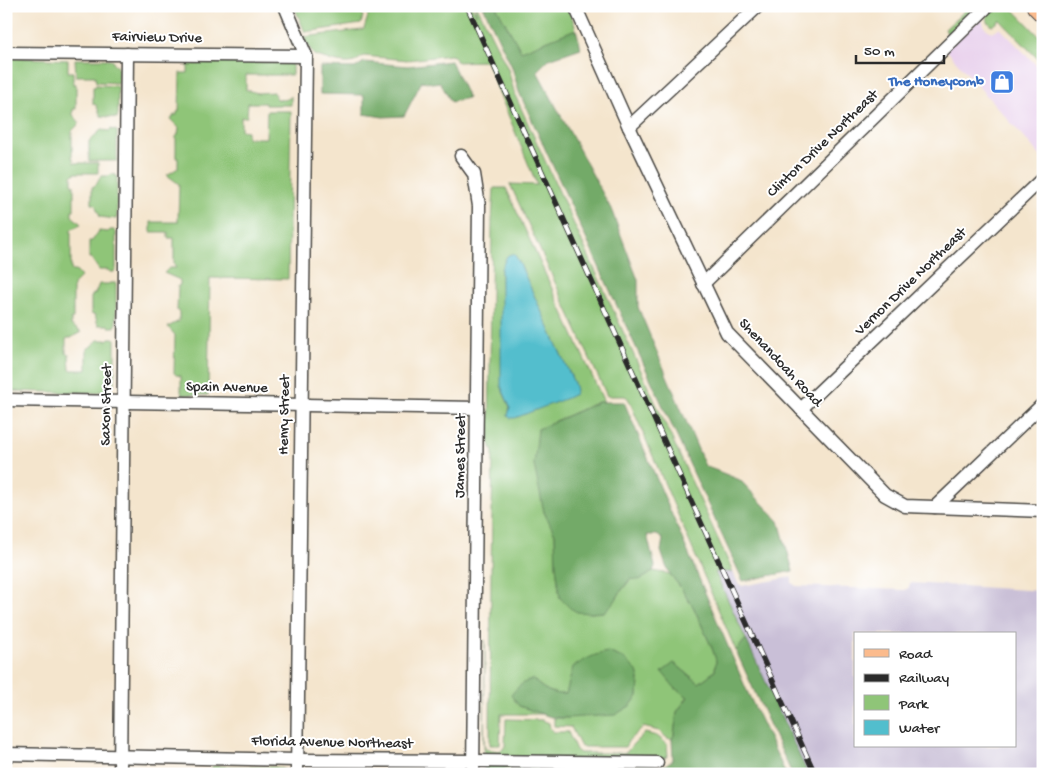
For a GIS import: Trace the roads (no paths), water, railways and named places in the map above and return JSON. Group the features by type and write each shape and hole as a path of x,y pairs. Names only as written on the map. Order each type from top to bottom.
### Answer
{"main road":[{"path":"1037,6 1043,12"}],"street":[{"path":"285,6 306,56"},
{"name":"Shenandoah Road","path":"575,6 629,128 726,333 886,495 905,506 1043,511"},
{"path":"629,128 758,6"},
{"name":"Clinton Drive Northeast","path":"703,284 988,6"},
{"name":"Fairview Drive","path":"6,53 306,56"},
{"name":"Saxon Street","path":"120,774 126,54"},
{"name":"Henry Street","path":"297,774 306,56"},
{"name":"James Street","path":"461,156 474,174 478,206 474,774"},
{"name":"Vernon Drive Northeast","path":"801,409 1043,178"},
{"name":"Spain Avenue","path":"6,400 477,408"},
{"path":"935,507 1043,404"},
{"name":"Florida Avenue Northeast","path":"6,754 297,760 657,763"}],"water":[{"path":"514,254 518,260 576,390 575,394 567,398 515,418 508,416 510,407 501,386 501,269 507,256"}],"railway":[{"path":"467,6 815,774"}],"place":[{"name":"The Honeycomb","path":"1002,82"}]}
